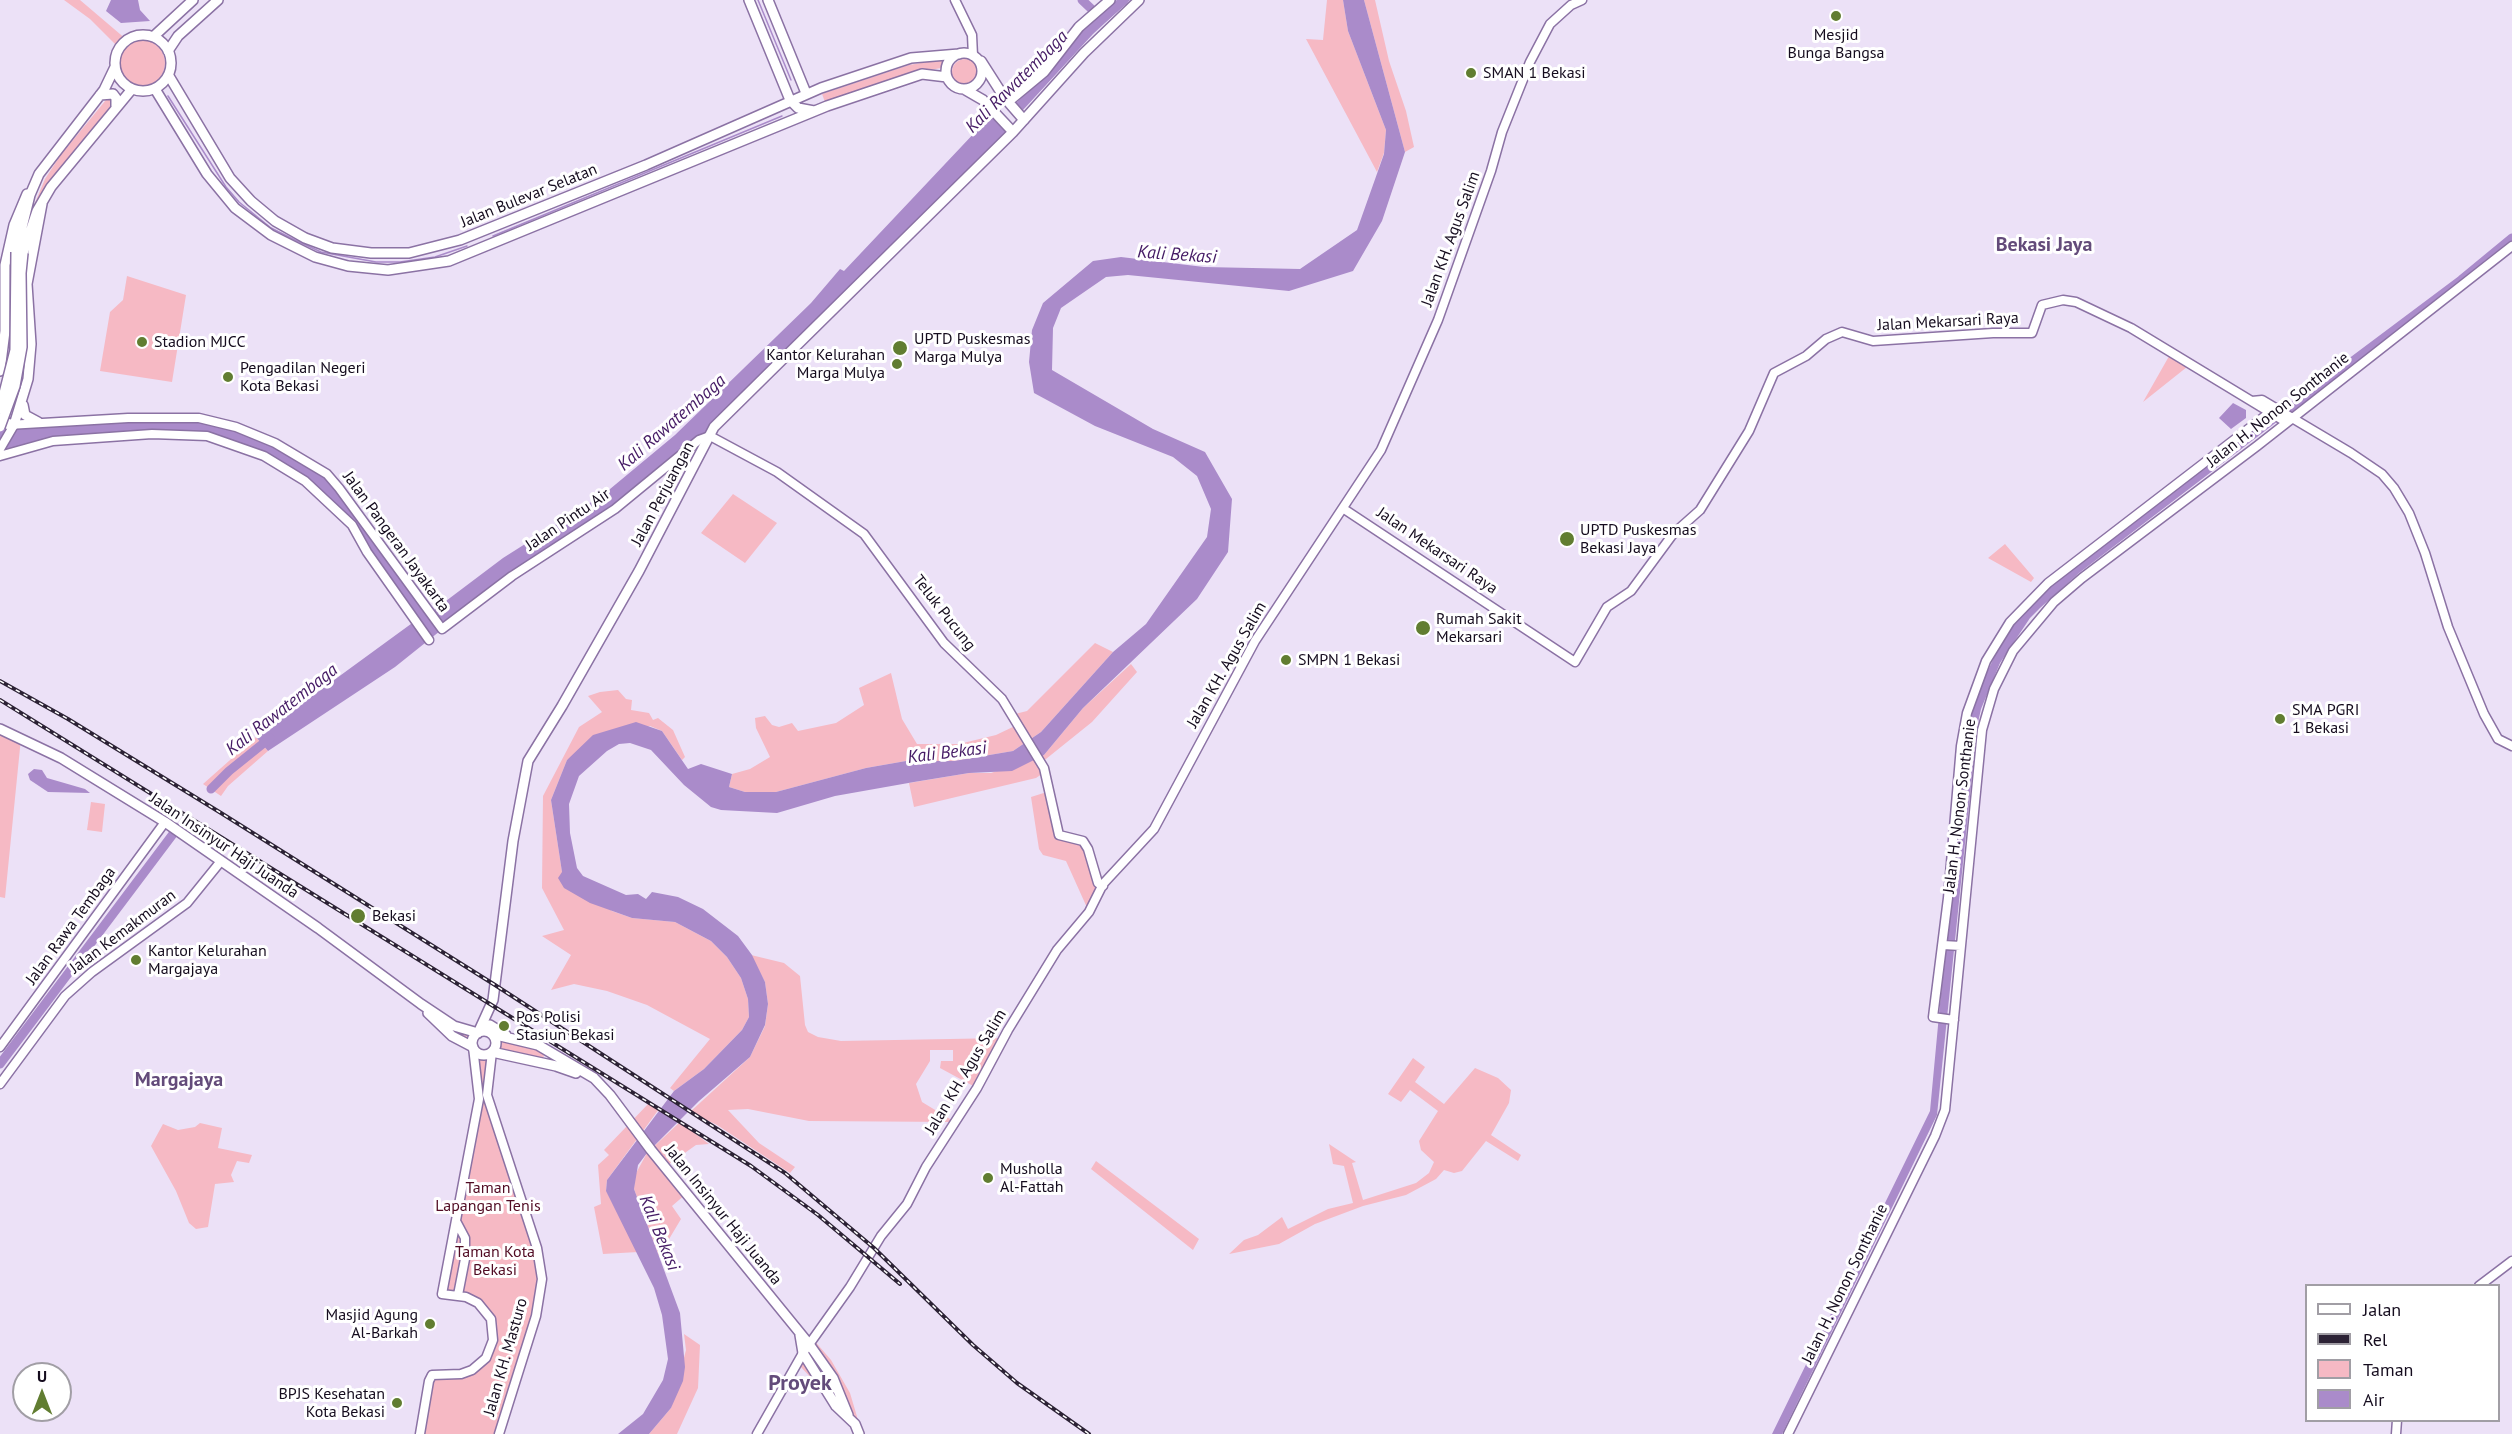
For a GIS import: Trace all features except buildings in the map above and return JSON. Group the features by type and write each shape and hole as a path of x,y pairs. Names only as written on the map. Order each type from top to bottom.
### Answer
{"main road":[{"path":"153,37 193,0"},
{"path":"168,51 178,36 218,0"},
{"path":"749,0 789,96 798,108 814,111"},
{"path":"768,0 806,93"},
{"path":"1010,103 1044,72 1079,27 1103,9 1110,0"},
{"name":"Jalan Perjuangan","path":"478,1033 490,1011 513,841 528,761 599,643 714,427 1023,119 1115,20 1139,0"},
{"path":"1103,9 1115,20"},
{"path":"168,23 167,35 178,36"},
{"path":"0,371 5,331 6,259 20,207 39,174 100,95 115,67 119,48 127,40 135,36 153,37 168,51 171,63 169,76 154,89 147,91 132,89 120,80 115,67"},
{"path":"937,74 944,62 945,54"},
{"path":"1011,129 979,97 953,85 947,77 948,63 959,54 975,57 983,63 1023,119"},
{"name":"Jalan Bulevar Selatan","path":"169,76 230,178 260,210 305,238 332,248 371,254 409,253 460,240 646,165 774,107 789,96 806,93 911,58 959,54"},
{"path":"964,89 976,85 981,76 981,65 975,57"},
{"name":"Jalan Bulevar Selatan","path":"154,89 222,195 258,226 315,256 348,266 388,270 449,261 814,111 922,74 947,77"},
{"path":"789,96 801,90 802,84"},
{"path":"161,99 162,91 167,87 175,89"},
{"path":"42,204 27,284 31,344 28,379 23,403 12,427 0,425 12,398 18,372 21,346 20,252 30,226 51,187 132,89"},
{"path":"100,95 113,94 116,98 116,106"},
{"path":"774,107 786,110 789,118 783,125"},
{"path":"0,409 15,350 20,252 30,195 39,174"},
{"path":"0,404 14,407 23,403"},
{"path":"23,403 25,415 38,422"},
{"name":"Jalan Insinyur Haji Juanda","path":"0,729 61,758 165,822 326,933 421,1004 454,1026 478,1033"},
{"name":"Jalan Insinyur Haji Juanda","path":"421,1004 452,1036 473,1047"},
{"path":"490,1011 491,1031 496,1042 492,1052 482,1055 473,1047 473,1040 478,1033 491,1031"},
{"name":"Jalan Insinyur Haji Juanda","path":"491,1031 545,1049 594,1078 610,1095 670,1174 809,1344 833,1378 848,1415 859,1434"},
{"path":"540,1063 546,1055 545,1049"},
{"name":"Jalan Insinyur Haji Juanda","path":"492,1052 579,1075 607,1096 623,1113"},
{"name":"Jalan Insinyur Haji Juanda","path":"800,1335 803,1353 836,1406 848,1415"}],"street":[{"path":"955,0 972,35 975,57"},
{"name":"Jalan KH. Agus Salim","path":"757,1434 803,1353 832,1314 881,1236 907,1204 926,1167 986,1073 1058,950 1089,912 1103,886 1154,829 1255,641 1381,450 1416,375 1471,228 1511,108 1534,52 1554,20 1571,5 1582,0"},
{"name":"Jalan H. Nonon Sonthanie","path":"1788,1434 1942,1120 1949,1089 1951,1020 1982,730 1994,689 2013,651 2054,602 2082,578 2258,446 2287,419 2464,287 2512,246"},
{"name":"Jalan Mekarsari Raya","path":"1344,509 1575,662 1610,604 1631,591 1673,534 1700,510 1749,431 1774,373 1806,356 1834,335 1842,332 1874,341 1993,333 2032,333 2042,304 2072,301 2132,328 2263,408"},
{"path":"2263,408 2312,430 2386,478 2394,488 2404,502 2421,543 2448,627 2484,714 2498,739 2512,746"},
{"path":"2263,408 2287,419"},
{"name":"Jalan H. Nonon Sonthanie","path":"1951,1020 1936,1017 1965,726 1978,683 1998,639 2024,606 2061,572 2263,408"},
{"name":"Jalan Pangeran Jayakarta","path":"12,427 38,422 128,417 199,418 236,427 275,443 327,474 439,626"},
{"path":"2258,446 2293,425 2312,430"},
{"path":"0,449 12,427"},
{"path":"0,456 53,441 115,436 207,436 231,442 287,469 329,500 355,528 368,552 429,640"},
{"name":"Jalan Pintu Air","path":"439,626 615,508 699,440 710,436"},
{"name":"Teluk Pucung","path":"710,436 777,472 864,534 944,643 1002,699 1044,768 1059,835 1083,841 1088,849 1098,883 1103,886"},
{"path":"415,621 430,613"},
{"name":"Jalan Rawa Tembaga","path":"0,1047 165,822"},
{"name":"Jalan Kemakmuran","path":"0,1084 70,990 187,903 221,861"},
{"path":"1944,945 1959,946"},
{"path":"420,1434 432,1375 461,1374 472,1370 486,1358 491,1348 493,1330 485,1310 478,1303 458,1295 442,1294 478,1107 473,1047"},
{"path":"477,1081 481,1085 487,1081 492,1052"},
{"name":"Jalan KH. Masturo","path":"487,1081 488,1095 533,1238 542,1279 536,1316 499,1434"},
{"path":"456,1221 465,1238 465,1259 458,1295"},
{"path":"2482,1284 2512,1261"}],"green space":[{"path":"64,0 80,0 127,40 119,48 90,19"},
{"path":"1327,0 1343,0 1348,31 1386,130 1384,153 1377,172 1306,39 1323,40"},
{"path":"1364,0 1375,0 1389,61 1406,111 1414,147 1405,152"},
{"path":"142,40 158,47 165,63 158,79 142,86 126,79 119,63 126,47"},
{"path":"944,59 941,68 909,74 825,102 822,94 909,65"},
{"path":"965,59 974,63 978,72 974,81 965,85 956,81 952,72 956,63"},
{"path":"110,95 113,103 45,189 29,217 45,179 60,156"},
{"name":"Stadion MJCC","path":"127,276 186,295 172,382 100,371 110,312 123,300"},
{"path":"2172,351 2192,363 2143,402"},
{"path":"733,494 777,523 745,563 701,533"},
{"path":"2005,544 2034,578 2031,582 1988,558"},
{"path":"1095,643 1113,652 1041,732 1013,751 954,761 906,761 866,768 776,792 745,792 729,787 732,774 750,769 770,757 756,728 755,718 765,716 772,725 779,727 792,723 798,731 836,723 864,705 859,688 891,673 902,719 917,744 959,744 996,735 1017,725 1011,715 1027,711"},
{"path":"1131,664 1137,672 1092,722 1041,763 1045,772 1036,778 914,807 909,783 969,773 991,773 1044,755 1083,708"},
{"path":"618,690 626,699 632,700 631,710 649,713 653,720 658,718 673,730 685,757 682,760 662,731 650,726 567,760 551,800 562,872 612,911 632,918 675,922 711,941 727,957 741,978 748,999 749,1017 742,1030 704,1069 674,1091 670,1088 710,1039 647,1005 607,991 574,984 551,990 571,955 542,936 564,930 542,888 543,796 579,727 602,712 588,696"},
{"path":"0,729 21,738 5,898 0,897"},
{"path":"256,737 268,751 228,786 221,796 203,784"},
{"path":"1050,791 1057,831 1083,841 1098,883 1089,912 1066,861 1043,855 1039,849 1031,797"},
{"path":"91,802 105,804 102,832 87,830"},
{"path":"751,955 784,963 800,976 805,1025 808,1032 818,1037 841,1041 1004,1038 977,1088 940,1068 941,1061 953,1061 953,1050 930,1050 930,1061 916,1084 922,1102 955,1122 809,1121 748,1109 728,1110 759,1143 795,1167 790,1173 717,1125 690,1112 750,1057 765,1026 768,1004 765,982"},
{"path":"431,1018 477,1035 473,1044 476,1052 482,1055 488,1055 495,1049 495,1038 545,1049 543,1060 492,1052 487,1089 533,1238 541,1293 499,1434 420,1434 432,1375 461,1374 479,1365 493,1330 478,1303 442,1294 476,1115 473,1047"},
{"path":"1413,1058 1425,1067 1415,1082 1444,1104 1475,1068 1498,1078 1511,1090 1509,1103 1491,1135 1521,1155 1518,1161 1486,1141 1462,1171 1454,1173 1444,1170 1436,1179 1406,1195 1363,1206 1315,1224 1279,1244 1229,1254 1244,1240 1258,1235 1282,1217 1288,1229 1328,1209 1353,1203 1344,1166 1333,1164 1329,1144 1356,1162 1352,1163 1363,1200 1416,1183 1429,1173 1434,1162 1421,1150 1419,1141 1438,1111 1410,1090 1401,1102 1388,1094"},
{"path":"649,1103 659,1109 607,1180 606,1190 638,1252 603,1254 594,1207 601,1204 598,1165 609,1155 604,1150"},
{"path":"680,1122 709,1144 696,1145 665,1167 686,1194 672,1206 681,1219 659,1256 634,1189 635,1175 647,1153"},
{"path":"200,1123 222,1128 218,1148 252,1155 249,1163 237,1161 231,1175 234,1182 215,1184 208,1227 196,1229 189,1223 176,1191 151,1146 163,1124 178,1130 195,1127"},
{"path":"1096,1161 1199,1239 1193,1250 1091,1169"},
{"path":"684,1334 700,1345 698,1388 677,1434 649,1434 671,1408 686,1350"},
{"path":"813,1339 831,1360 850,1393 858,1420 855,1424 797,1363"}],"water":[{"path":"111,0 138,0 140,10 150,21 121,23 106,11"},
{"path":"1117,0 1130,0 1093,34 1023,110 1016,103 1045,76 1081,32"},
{"path":"1343,0 1364,0 1405,152 1382,221 1353,271 1289,291 1128,275 1106,277 1061,308 1053,328 1052,370 1153,429 1205,452 1232,499 1228,552 1197,599 1083,708 1044,755 1012,771 969,773 835,796 777,813 721,810 711,807 684,785 651,750 630,743 619,744 607,751 579,776 569,804 570,833 577,868 583,876 626,895 638,894 646,899 652,892 678,897 703,909 738,936 752,955 765,982 768,1004 765,1025 750,1057 699,1101 638,1165 634,1189 680,1313 685,1367 683,1381 671,1408 649,1434 618,1434 643,1414 663,1380 668,1359 662,1315 654,1288 606,1191 607,1180 674,1091 704,1069 742,1030 749,1017 748,999 741,978 727,957 711,941 675,922 632,918 590,903 564,888 558,878 562,872 551,800 567,760 593,735 636,722 662,731 688,769 701,764 732,774 729,787 745,792 776,792 866,768 906,761 954,761 1013,751 1041,732 1113,652 1146,624 1207,537 1211,509 1197,476 1173,457 1095,426 1034,393 1029,362 1032,330 1043,303 1093,261 1121,257 1204,267 1300,269 1357,230 1384,154 1386,130 1348,31"},
{"path":"995,111 1013,132 714,427 615,508 475,603 395,667 268,751 256,737 415,621 358,533 287,469 207,436 68,440 0,456 0,426 165,417 236,427 327,474 430,613 503,558 604,494 675,435 811,303 840,269 844,271"},
{"path":"2233,403 2246,410 2246,418 2231,429 2219,418"},
{"path":"2271,417 2278,421 2079,573 2040,608 2030,618 2000,663 1981,709 1977,727 1937,1115 1782,1434 1772,1434 1930,1111 1964,748 1981,685 2000,645 2021,615 2043,592"},
{"path":"34,769 42,770 47,778 85,789 90,793 48,792 30,780 28,774"}],"waterway":[{"path":"758,0 791,80"},
{"name":"Kali Rawatembaga","path":"1082,0 1102,19 1124,0"},
{"path":"168,96 226,187 239,202 271,228 321,252 376,262 400,262 435,257 467,246"},
{"path":"493,236 782,116"},
{"path":"2278,417 2461,280 2512,238"},
{"name":"Kali Rawatembaga","path":"211,789 229,771 270,738"},
{"name":"Kali Rawatembaga","path":"0,1064 173,834"}],"railway":[{"path":"0,681 68,719 221,813 495,985 785,1173 874,1248 973,1345 1017,1383 1089,1434"},
{"path":"0,700 751,1166 818,1215 900,1284"}],"place":[{"name":"Mesjid Bunga Bangsa","path":"1836,16"},
{"name":"SMAN 1 Bekasi","path":"1471,73"},
{"name":"Stadion MJCC","path":"142,342"},
{"name":"UPTD Puskesmas Marga Mulya","path":"900,348"},
{"name":"Kantor Kelurahan Marga Mulya","path":"897,364"},
{"name":"Pengadilan Negeri Kota Bekasi","path":"228,377"},
{"name":"UPTD Puskesmas Bekasi Jaya","path":"1567,539"},
{"name":"Rumah Sakit Mekarsari","path":"1423,628"},
{"name":"SMPN 1 Bekasi","path":"1286,660"},
{"name":"SMA PGRI 1 Bekasi","path":"2280,719"},
{"name":"Bekasi","path":"358,916"},
{"name":"Kantor Kelurahan Margajaya","path":"136,960"},
{"name":"Pos Polisi Stasiun Bekasi","path":"504,1026"},
{"name":"Musholla Al-Fattah","path":"988,1178"},
{"name":"Masjid Agung Al-Barkah","path":"430,1324"},
{"name":"BPJS Kesehatan Kota Bekasi","path":"397,1403"}],"district":[{"name":"Bekasi Jaya","path":"2044,245"},
{"name":"Margajaya","path":"179,1080"},
{"name":"Proyek","path":"800,1384"}],"water label":[{"name":"Kali Bekasi","path":"1177,255"},
{"name":"Kali Bekasi","path":"947,753"},
{"name":"Kali Bekasi","path":"659,1233"}],"park label":[{"name":"Taman Lapangan Tenis","path":"488,1197"},
{"name":"Taman Kota Bekasi","path":"495,1261"}]}
